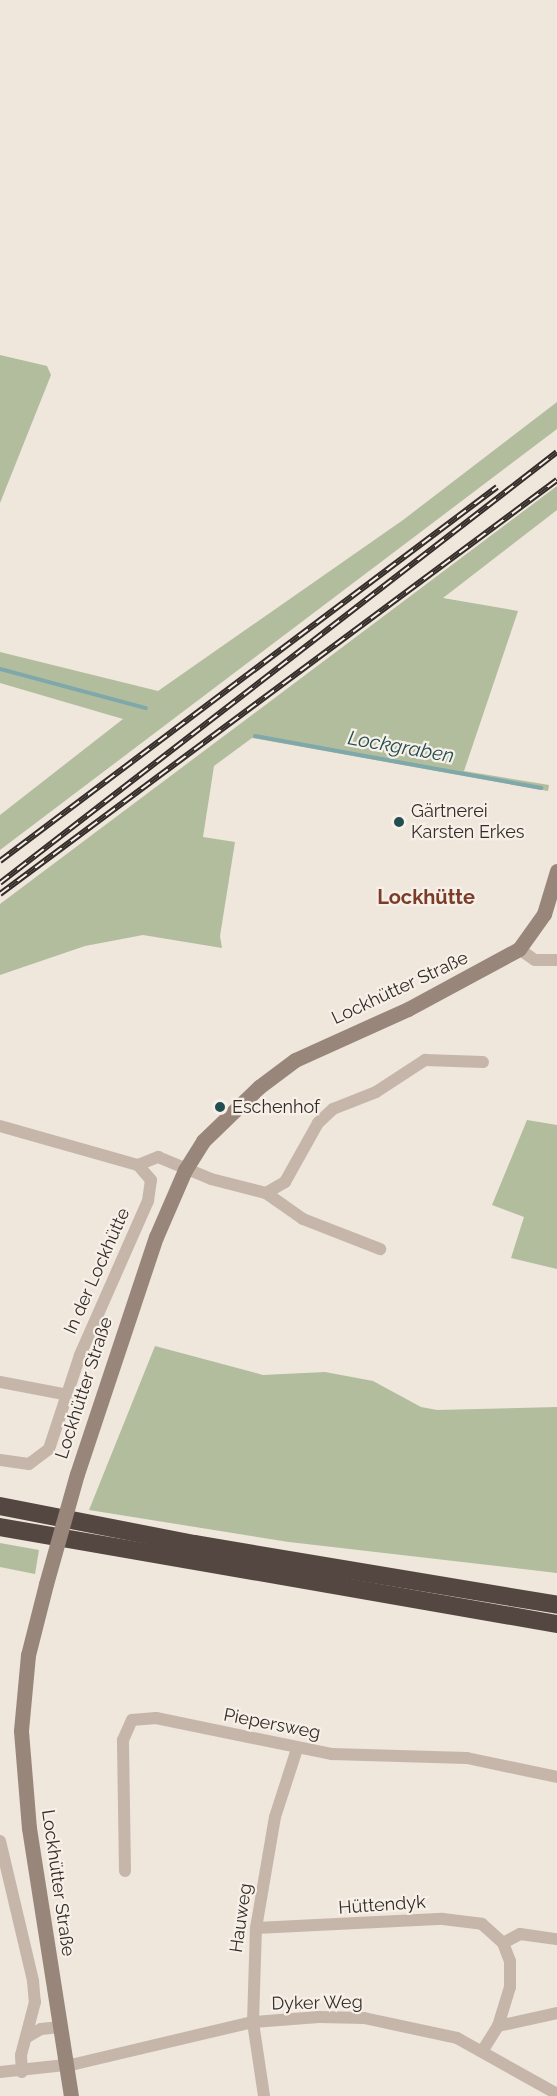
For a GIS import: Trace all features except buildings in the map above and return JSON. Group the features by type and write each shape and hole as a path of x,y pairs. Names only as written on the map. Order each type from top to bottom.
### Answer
{"highway":[{"path":"0,1506 206,1546 557,1605"},
{"path":"0,1527 557,1624"}],"street":[{"name":"Lockhütter Straße","path":"71,2096 29,1828 21,1731 28,1655 77,1474 156,1237 186,1170 203,1141 227,1116 295,1060 408,1009 519,949 544,914 557,871"},
{"path":"519,949 535,960 557,960"},
{"path":"267,1193 285,1182 318,1124 333,1109 376,1092 425,1060 483,1062"},
{"path":"0,1126 138,1165 158,1157 186,1170 267,1193 279,1206 303,1220 380,1249"},
{"name":"In der Lockhütte","path":"0,1460 29,1464 44,1456 85,1344 148,1201 151,1180 138,1165"},
{"path":"0,1382 68,1395"},
{"name":"Piepersweg","path":"125,1871 123,1740 132,1720 156,1718 297,1749 467,1758 557,1776"},
{"name":"Hauweg","path":"264,2096 253,2022 256,1928 275,1817 297,1749"},
{"path":"0,1841 33,1981 35,2002 21,2055 22,2072"},
{"name":"Hüttendyk","path":"256,1928 443,1919 482,1924 503,1943"},
{"path":"483,2050 498,2026 510,1987 510,1961 503,1943 520,1934 557,1939"},
{"path":"498,2026 557,2013"},
{"name":"Dyker Weg","path":"0,2072 22,2072 66,2066 253,2022 319,2017 364,2018 415,2026 457,2038 483,2050 557,2094"},
{"path":"27,2037 41,2029 60,2026"}],"green space":[{"path":"0,355 47,366 51,375 0,503"},
{"path":"557,402 557,429 0,850 0,815 123,719 0,683 0,652 158,691 403,520"},
{"path":"557,486 557,510 443,598 518,611 464,771 549,785 548,791 252,738 214,766 203,837 235,842 220,936 222,948 143,935 85,946 0,975 0,904"},
{"path":"527,1120 557,1125 557,1269 511,1258 524,1217 492,1205"},
{"path":"155,1346 263,1375 325,1372 373,1381 421,1407 437,1410 557,1407 557,1573 289,1542 89,1510"},
{"path":"0,1543 39,1550 35,1574 0,1567"}],"waterway":[{"name":"Lockgraben","path":"0,669 146,708"},
{"name":"Lockgraben","path":"255,736 541,788"}],"railway":[{"path":"0,883 557,452"},
{"path":"0,894 557,480"},
{"path":"0,861 497,487"}],"place":[{"name":"Gärtnerei Karsten Erkes","path":"399,822"},
{"name":"Eschenhof","path":"220,1107"}],"district":[{"name":"Lockhütte","path":"426,897"}]}
